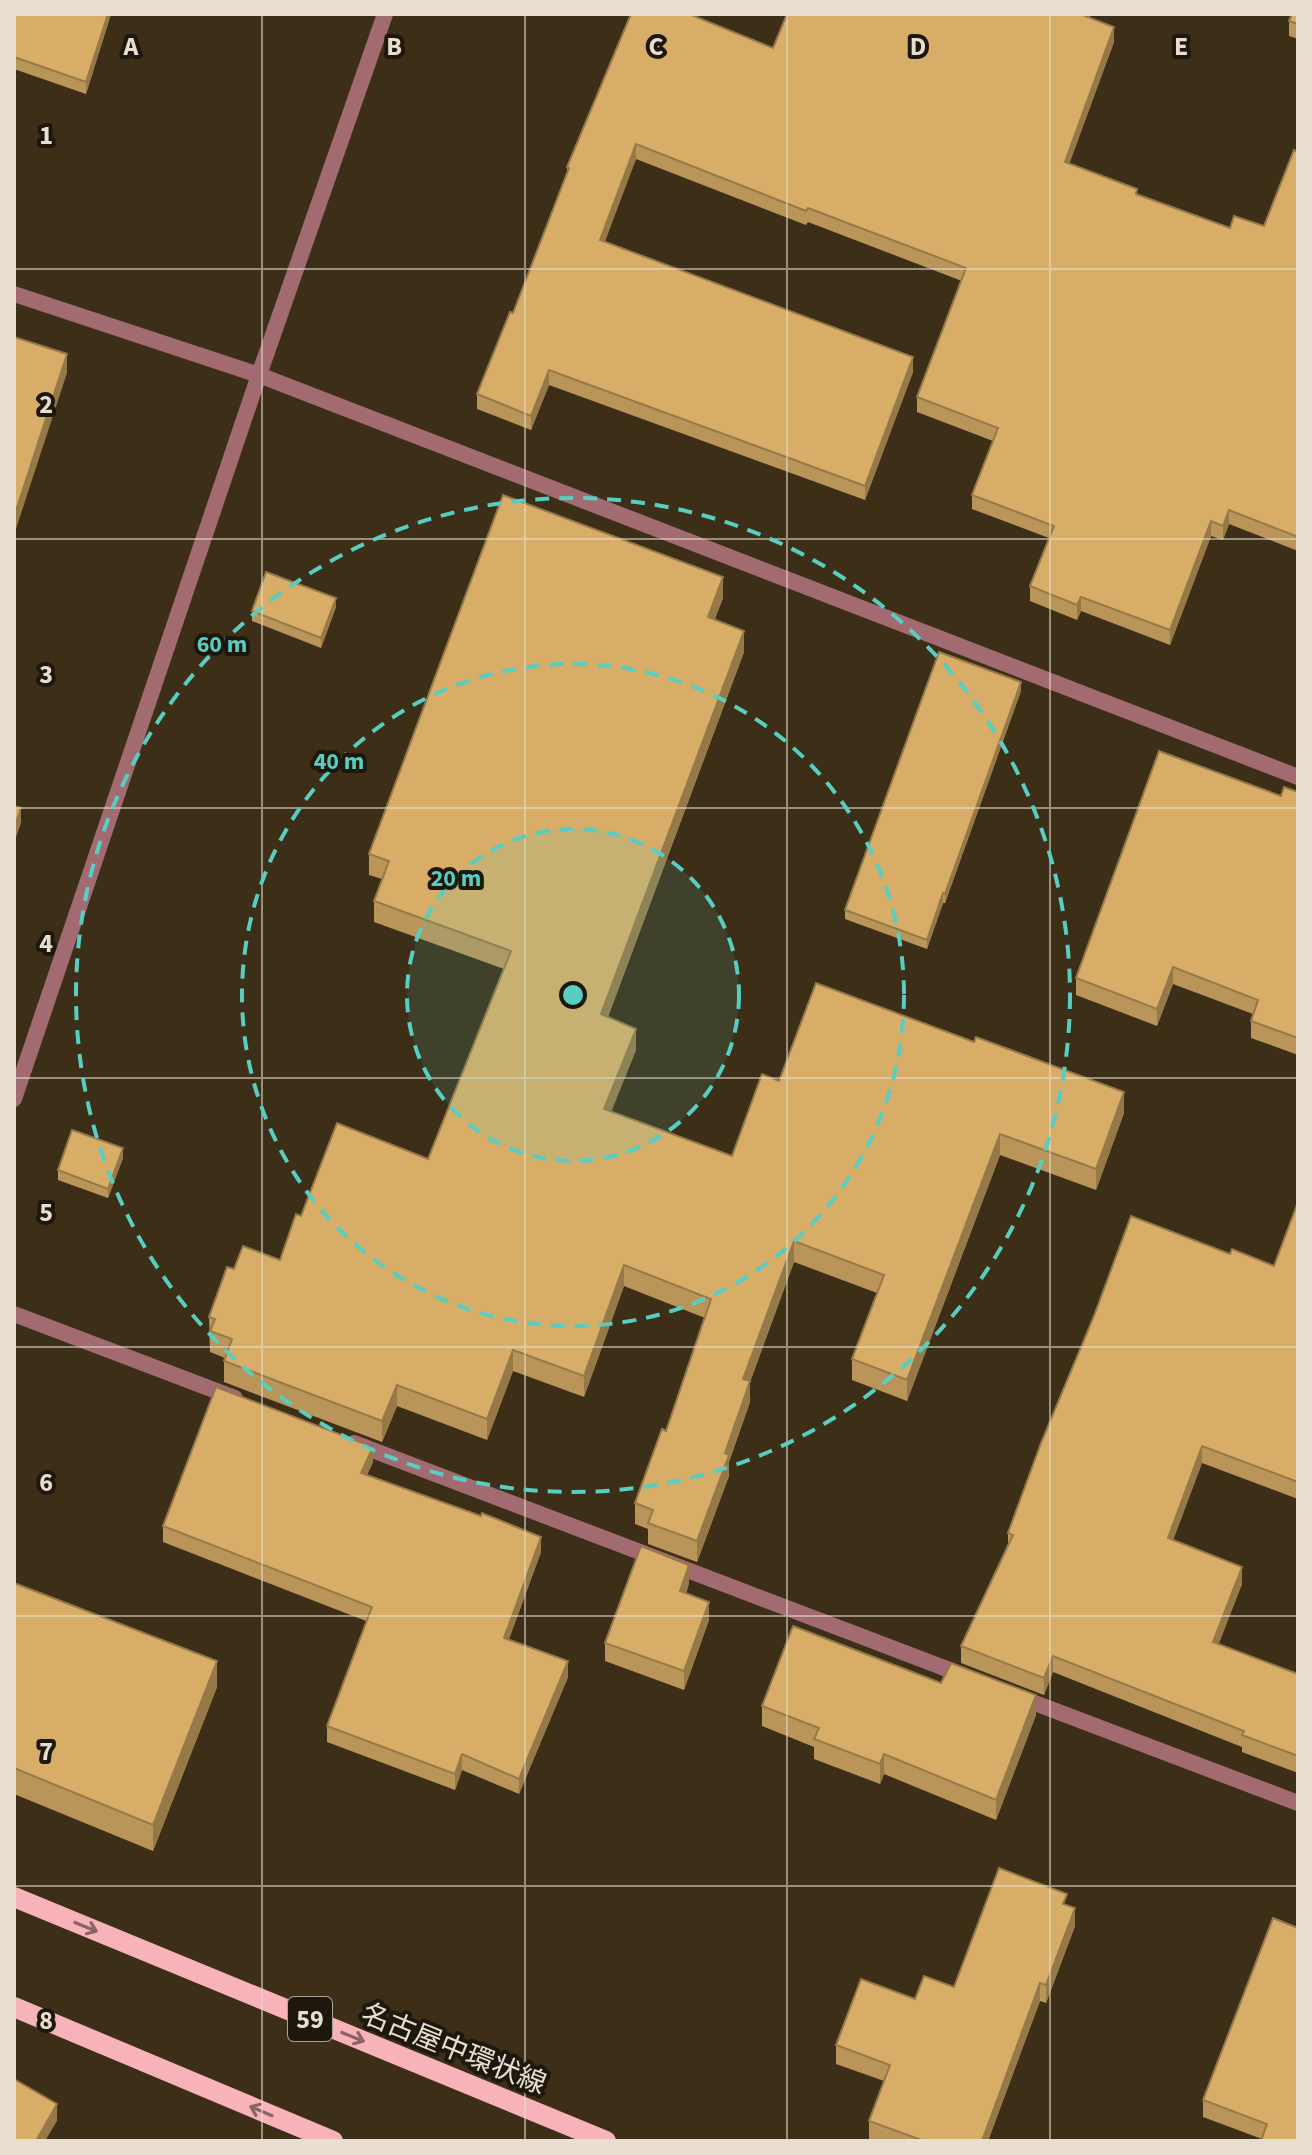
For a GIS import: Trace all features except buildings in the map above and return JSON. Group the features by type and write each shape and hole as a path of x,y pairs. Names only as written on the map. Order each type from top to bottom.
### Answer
{"main road":[{"name":"名古屋中環状線","path":"14,1897 606,2141"},
{"path":"14,2007 333,2141"}],"street":[{"path":"14,1099 259,375 385,14"},
{"path":"14,294 259,375 1298,777"},
{"path":"14,1314 253,1405"},
{"path":"342,1439 1298,1803"}]}
